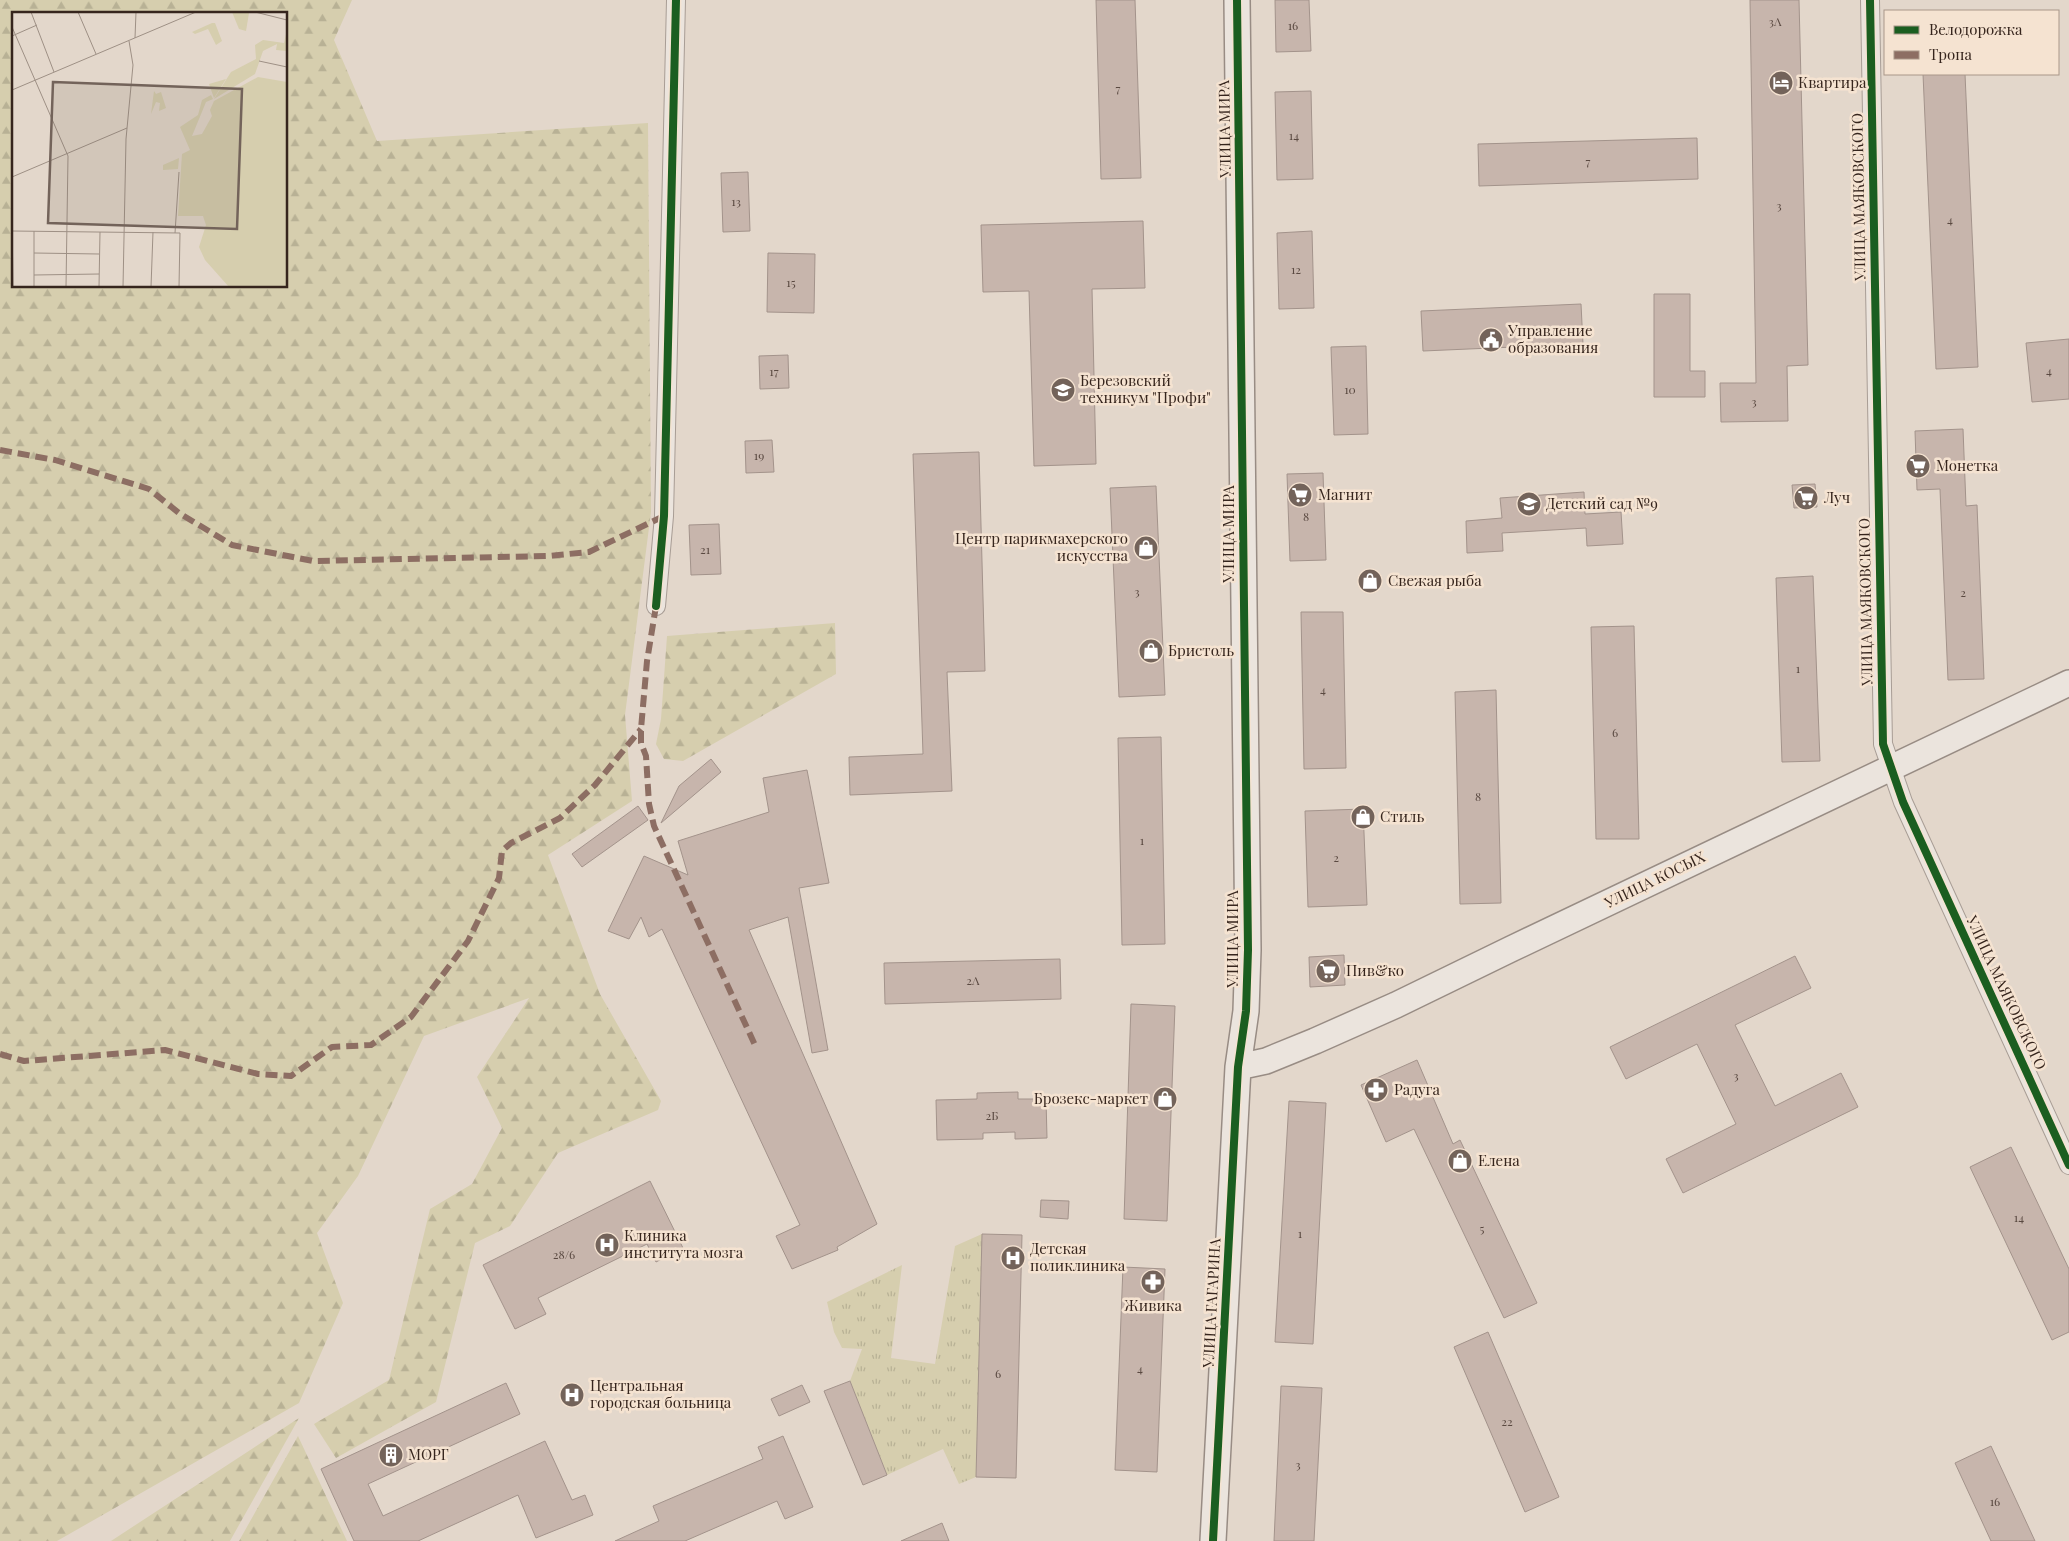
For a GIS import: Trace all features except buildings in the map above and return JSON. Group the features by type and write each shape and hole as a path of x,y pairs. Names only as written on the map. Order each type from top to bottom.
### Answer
{"street":[{"path":"656,606 664,516 676,0"},
{"name":"УЛИЦА МИРА","path":"1236,0 1248,950 1246,1011 1238,1066"},
{"name":"УЛИЦА МАЯКОВСКОГО","path":"1870,0 1883,738 1890,768 1903,802 2069,1165"},
{"name":"УЛИЦА КОСЫХ","path":"1238,1066 1266,1061 1396,1005 1511,948 2069,683"},
{"name":"УЛИЦА ГАГАРИНА","path":"1213,1541 1238,1066"}],"green space":[{"path":"0,0 352,0 334,40 377,141 648,123 651,512 625,715 632,801 548,855 600,994 661,1101 658,1110 558,1153 510,1226 475,1243 436,1402 336,1458 314,1424 389,1380 430,1209 472,1184 502,1128 477,1077 529,998 424,1036 358,1176 317,1233 343,1303 299,1403 57,1541 0,1541"},
{"path":"835,623 836,674 683,761 664,759 656,744 661,719 667,636"},
{"path":"982,1234 976,1477 959,1484 943,1449 887,1475 850,1381 862,1349 842,1348 834,1332 827,1302 902,1265 891,1358 935,1364 955,1246"},
{"path":"299,1418 230,1541 111,1541"},
{"path":"298,1436 347,1541 239,1541"}],"marked path":[{"path":"0,450 55,460 149,489 179,513 232,545 313,561 548,556 589,552 664,516"},
{"path":"656,606 647,661 641,729 641,743 646,756 649,804 654,826 755,1045"},
{"path":"0,1054 24,1061 165,1050 258,1074 291,1076 332,1047 371,1045 411,1017 468,941 499,878 502,851 511,843 560,818 595,785 641,729"}],"cycle path":[{"path":"656,606 664,516 676,0"},
{"path":"1213,1541 1238,1067 1246,1011 1248,950 1237,0"},
{"path":"1870,0 1883,744 1903,802 2069,1165"}],"place":[{"name":"Квартира","path":"1781,83"},
{"name":"Управление образования","path":"1491,340"},
{"name":"Березовский техникум \"Профи\"","path":"1063,390"},
{"name":"Монетка","path":"1918,466"},
{"name":"Магнит","path":"1300,495"},
{"name":"Луч","path":"1806,498"},
{"name":"Детский сад №9","path":"1529,504"},
{"name":"Центр парикмахерского искусства","path":"1146,548"},
{"name":"Свежая рыба","path":"1370,581"},
{"name":"Бристоль","path":"1151,651"},
{"name":"Стиль","path":"1363,817"},
{"name":"Пив&ко","path":"1328,971"},
{"name":"Радуга","path":"1376,1090"},
{"name":"Брозекс-маркет","path":"1165,1099"},
{"name":"Елена","path":"1460,1161"},
{"name":"Клиника института мозга","path":"607,1245"},
{"name":"Детская поликлиника","path":"1013,1258"},
{"name":"Живика","path":"1153,1282"},
{"name":"Центральная городская больница","path":"572,1395"},
{"name":"МОРГ","path":"391,1455"}]}
